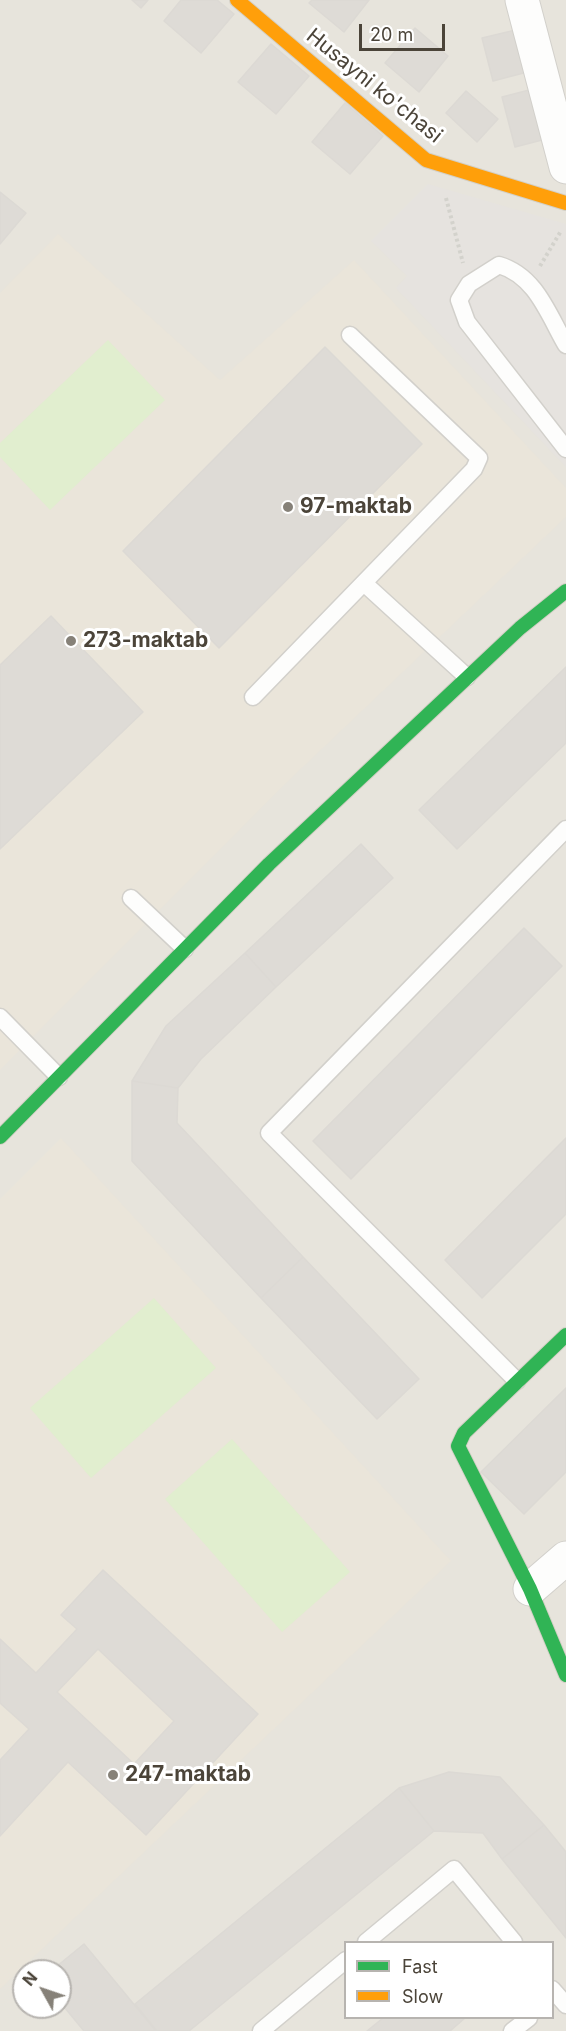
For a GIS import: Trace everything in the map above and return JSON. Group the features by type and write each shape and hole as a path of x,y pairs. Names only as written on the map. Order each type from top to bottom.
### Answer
{"street":[{"name":"Husayni ko'chasi","path":"237,0 426,160 566,204"},
{"path":"522,0 566,167"},
{"path":"0,1137 269,864 520,628 566,591"},
{"path":"566,1335 464,1432 458,1446 461,1456 530,1589 566,1675"},
{"path":"530,1589 566,1558"}],"lane":[{"path":"566,345 530,282 514,270 499,266 469,284 459,300 467,322 566,449"},
{"path":"253,697 474,469 479,458 350,335"},
{"path":"365,584 467,677"},
{"path":"517,1381 269,1133 566,829"},
{"path":"131,898 185,949"},
{"path":"0,1017 59,1077"},
{"path":"367,1941 454,1869 513,1941"},
{"path":"261,2031 344,1961"},
{"path":"512,2031 528,2019"}],"path":[{"path":"436,163 469,284"},
{"path":"530,282 566,224"}],"shaded area":[{"path":"0,0 566,0 566,2031 0,2031"},
{"path":"428,184 566,224 566,467 396,288 407,276 371,241"},
{"name":"97-maktab","path":"58,234 220,380 354,260 566,488 566,517 284,785 0,1070 0,293"},
{"name":"247-maktab","path":"61,1138 451,1561 32,1959 12,1959 12,1978 0,1989 0,1199"}],"green space":[{"path":"108,340 165,400 50,510 0,457 0,443"},
{"path":"154,1298 216,1368 91,1478 30,1408"},
{"path":"232,1439 350,1572 282,1632 165,1499"}],"building":[{"path":"132,0 148,0 141,8"},
{"path":"181,0 217,0 234,14 201,53 164,21"},
{"path":"312,0 369,0 344,32 309,3"},
{"path":"415,28 448,56 419,92 385,63"},
{"path":"524,28 535,70 493,81 482,38"},
{"path":"271,44 309,76 276,114 238,82"},
{"path":"533,89 546,139 515,147 502,97"},
{"path":"466,91 498,119 477,142 446,113"},
{"path":"345,103 383,136 350,174 312,142"},
{"path":"0,192 26,213 0,244"},
{"path":"325,347 422,444 219,648 123,551"},
{"path":"51,616 143,712 0,849 0,665"},
{"path":"566,667 566,743 457,849 419,810"},
{"path":"361,844 393,878 276,987 245,953"},
{"path":"524,928 562,966 351,1179 313,1141"},
{"path":"245,953 276,987 201,1059 178,1088 132,1081 166,1026"},
{"path":"132,1081 178,1088 177,1123 303,1257 261,1298 132,1161"},
{"path":"566,1138 566,1214 482,1298 445,1260"},
{"path":"303,1257 419,1379 377,1419 261,1298"},
{"path":"566,1388 566,1472 524,1514 481,1472"},
{"path":"103,1570 258,1714 146,1835 68,1762 0,1836 0,1760 29,1729 0,1703 0,1639 36,1673 77,1629 61,1615","holes":["98,1649 174,1721 134,1764 57,1692"]},
{"path":"449,1772 500,1777 544,1825 502,1859 483,1833 434,1831 399,1788"},
{"path":"399,1788 434,1831 189,2031 157,2031 135,2004"},
{"path":"544,1825 566,1852 566,1938 502,1859"},
{"path":"84,1944 156,2031 84,2031 72,2016 72,1959 66,1959"},
{"path":"382,2019 464,2019 450,2031 367,2031"}],"traffic: fast":[{"path":"0,1137 269,864 520,628 566,591"},
{"path":"566,1335 464,1433 458,1446 530,1589 566,1675"}],"traffic: slow":[{"path":"237,0 426,160 566,203"}],"place":[{"name":"97-maktab","path":"288,507"},
{"name":"273-maktab","path":"71,641"},
{"name":"247-maktab","path":"113,1775"}]}
